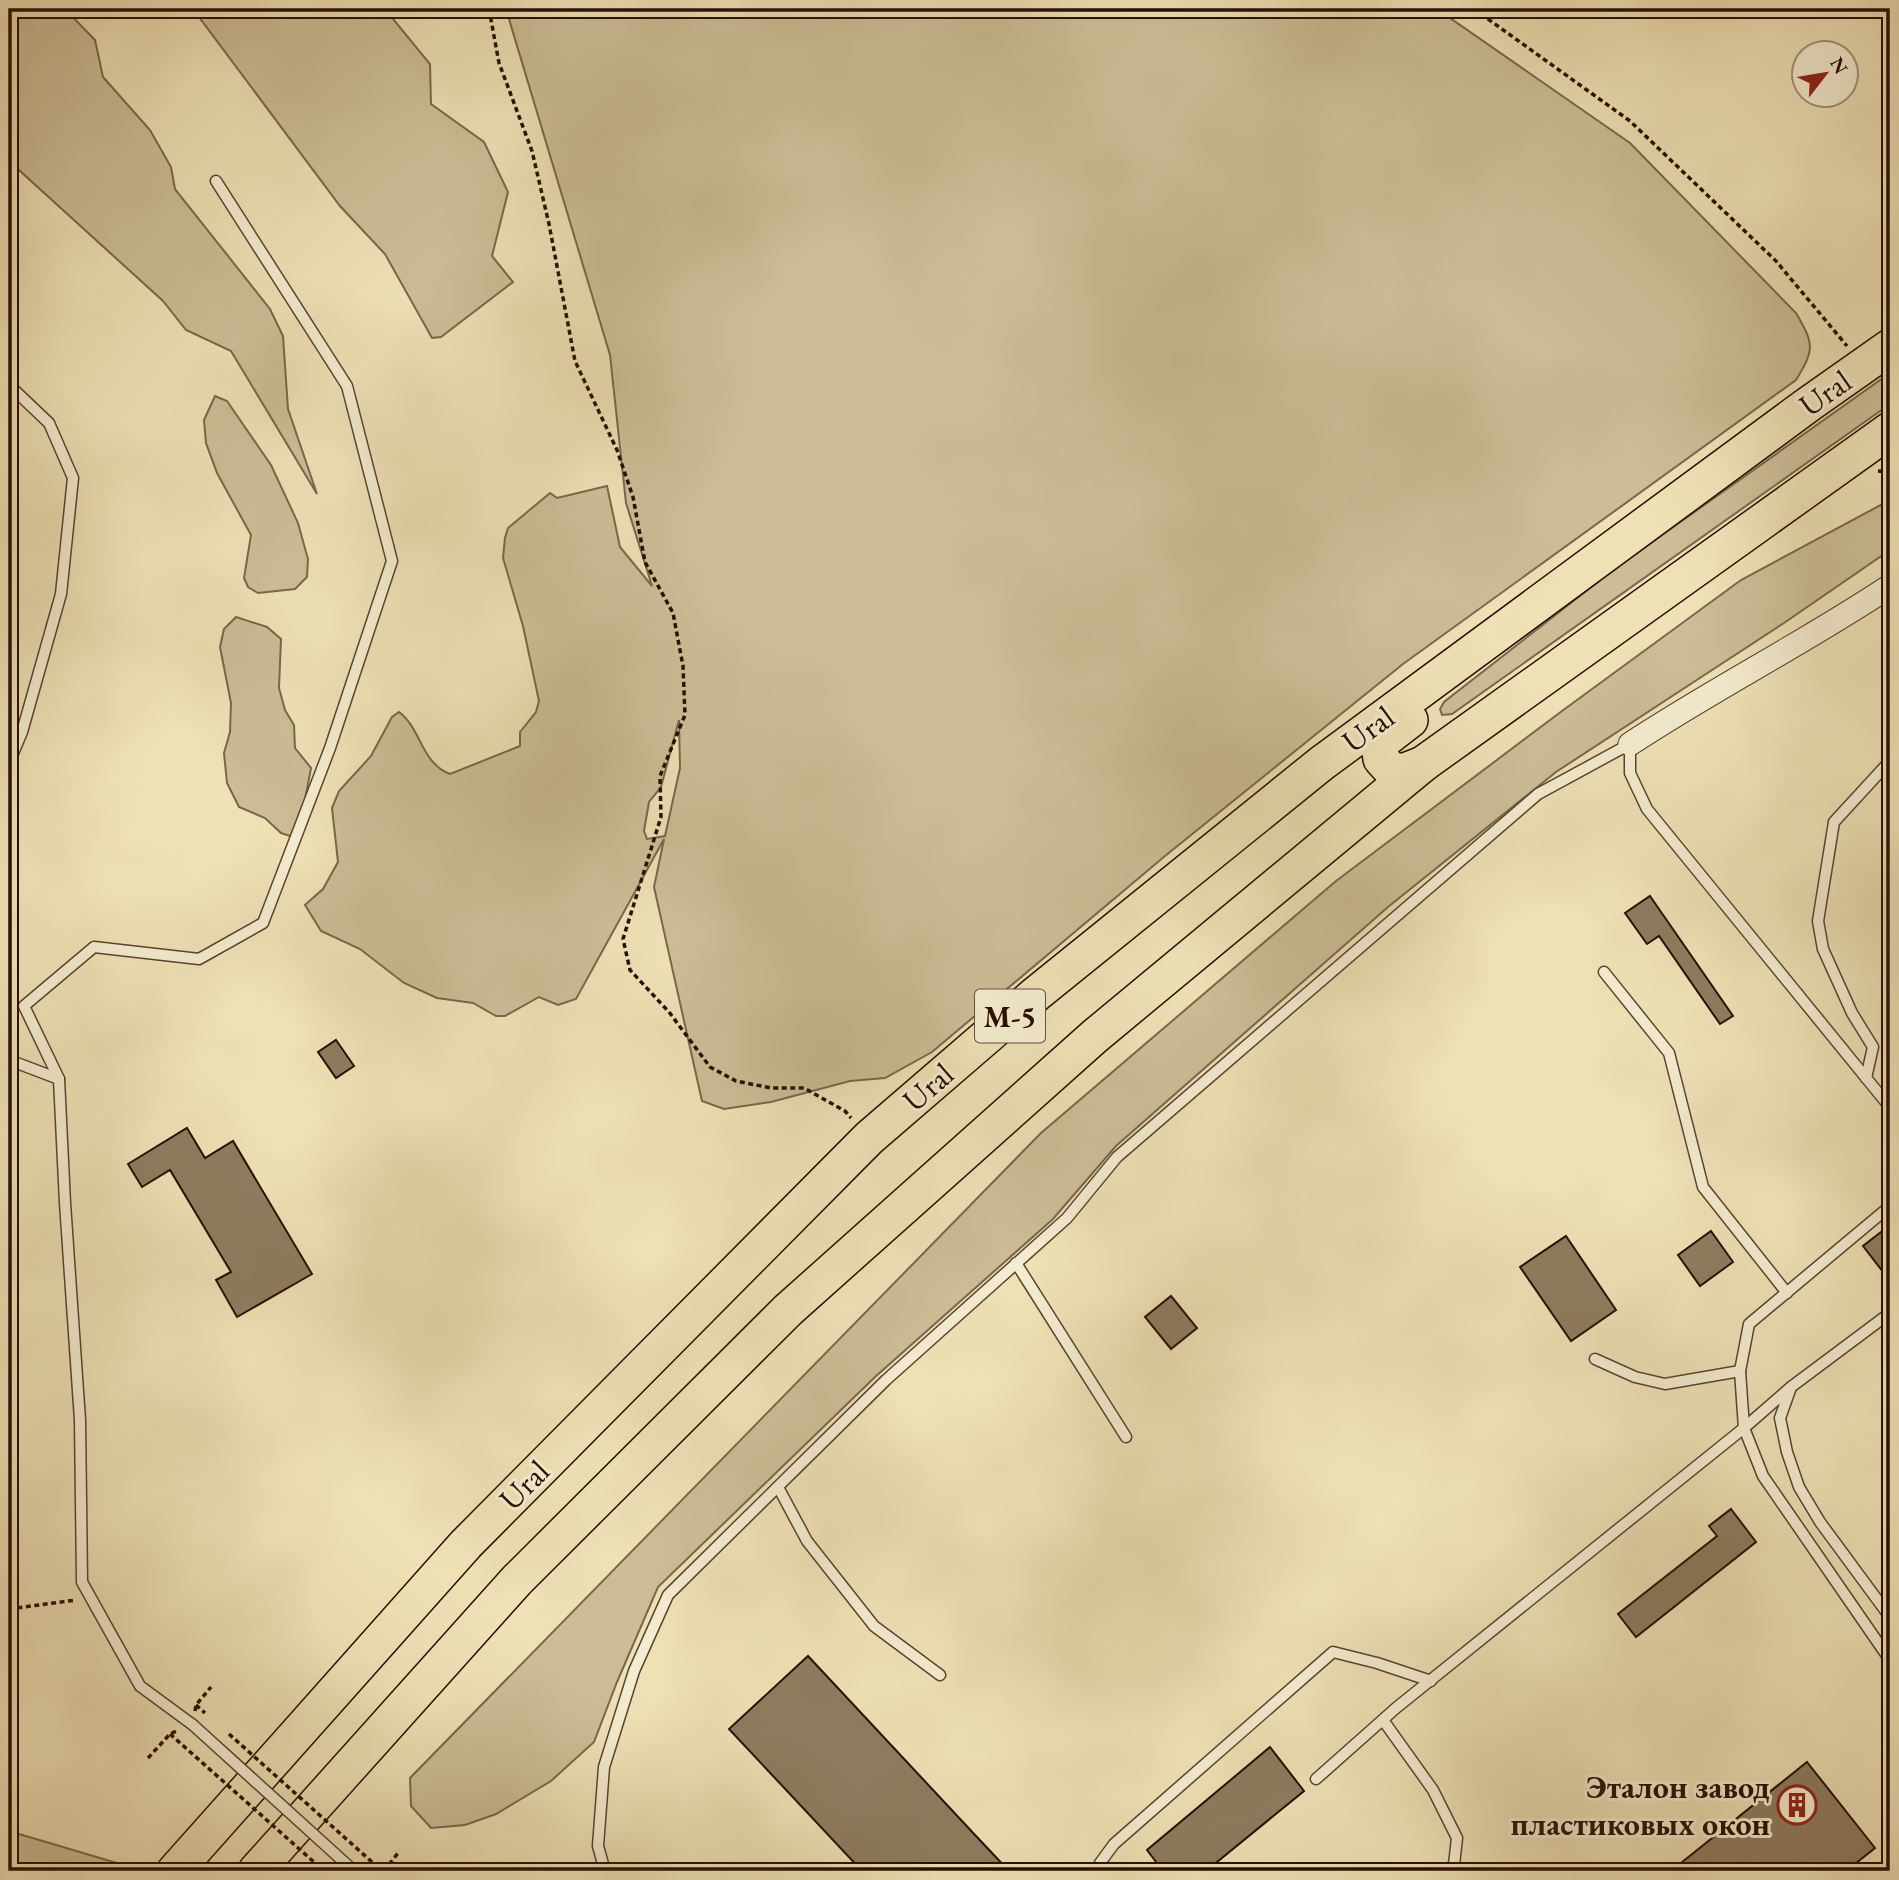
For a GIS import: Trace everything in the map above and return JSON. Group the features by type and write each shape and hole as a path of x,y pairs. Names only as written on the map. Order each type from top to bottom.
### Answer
{"main road":[{"name":"Ural","path":"175,1871 466,1544 869,1138 1036,994 1322,763 1877,357"},
{"name":"Ural","path":"257,1871 517,1580 788,1310 1095,1035 1423,764 1890,430"},
{"path":"1423,764 1405,771 1392,771 1381,759 1379,744 1441,695 1462,660"}],"street":[{"path":"1630,744 1694,702 1847,615 1890,586"}],"lane":[{"path":"216,181 346,386 392,561 330,748 263,923 199,959 94,947 24,1006 59,1079 79,1420 82,1582 140,1686 193,1725 354,1871"},
{"path":"9,385 49,423 73,478 61,594 22,732 9,763"},
{"path":"605,1871 598,1846 604,1767 634,1671 668,1595 886,1380 1067,1218 1117,1157 1538,794 1630,744 1630,773 1647,809 1866,1077 1890,1111"},
{"path":"1866,1077 1873,1047 1852,1013 1823,949 1818,921 1835,822 1890,761"},
{"path":"1604,972 1669,1053 1703,1186 1787,1293"},
{"path":"9,1060 59,1079"},
{"path":"1890,1202 1889,1207 1749,1324 1740,1371 1744,1428 1763,1476 1890,1660"},
{"path":"1016,1263 1126,1437"},
{"path":"1316,1779 1382,1720 1744,1428 1791,1387 1890,1312"},
{"path":"1595,1359 1635,1377 1665,1384 1740,1371"},
{"path":"1791,1387 1780,1418 1787,1452 1799,1486 1820,1522 1890,1617"},
{"path":"778,1487 807,1541 874,1626 940,1675"},
{"path":"1104,1871 1100,1863 1114,1844 1333,1652 1430,1681"},
{"path":"1382,1720 1433,1790 1457,1838 1454,1865 1445,1871"}],"path":[{"path":"489,9 499,63 532,151 541,187 575,361 621,462 633,497 645,562 673,613 683,666 685,715 660,776 661,817 623,939 630,970 710,1067 736,1081 771,1088 804,1088 845,1111 869,1138"},
{"path":"1474,9 1630,121 1877,357"},
{"path":"9,1609 91,1598"},
{"path":"206,1714 196,1705 211,1687"},
{"path":"227,1733 383,1871 398,1853"},
{"path":"148,1758 170,1734 324,1871"}],"shaded area":[{"path":"9,9 65,9 95,40 103,77 150,130 171,167 175,189 270,309 283,336 288,409 317,494 231,351 186,330 163,301 9,161"},
{"path":"193,9 385,9 430,64 431,104 484,142 508,192 492,256 513,282 441,337 432,338 385,254 340,206"},
{"path":"506,9 1437,9 1630,143 1796,313 1810,346 1807,361 1796,380 1403,664 1165,856 932,1052 885,1078 850,1081 771,1102 724,1109 702,1101 654,887 664,839 576,999 558,1005 539,997 505,1016 496,1016 473,1003 437,998 404,983 360,949 321,931 305,905 323,889 338,862 332,808 339,791 371,756 392,717 399,712 412,727 433,762 450,774 520,746 520,732 536,712 539,701 523,626 503,558 508,528 550,493 557,498 607,486 620,547 652,586 626,503 610,355","holes":["679,720 680,768 665,836 647,839 644,831 649,802 661,787"]},
{"path":"1890,373 1890,404 1452,714 1442,715 1440,709 1444,702 1617,567"},
{"path":"215,396 227,401 271,465 298,523 308,559 307,577 295,589 258,593 248,587 244,578 251,535 217,473 206,443 204,420"},
{"path":"1890,500 1890,550 1784,623 1556,772 1388,907 1116,1146 1053,1219 875,1377 658,1587 594,1742 551,1781 496,1814 465,1825 431,1828 411,1806 410,1778 1041,1133 1336,881 1562,711 1741,580"},
{"path":"236,617 267,627 281,639 279,688 285,710 294,725 295,748 311,768 301,821 290,836 281,833 265,818 239,807 227,783 224,753 230,732 231,703 220,647 224,629"},
{"path":"9,1831 127,1866 123,1871 9,1871"}],"building":[{"path":"1650,896 1733,1016 1720,1024 1659,936 1647,944 1625,913"},
{"path":"336,1040 354,1066 336,1078 318,1052"},
{"path":"187,1128 205,1158 233,1141 312,1274 237,1317 216,1280 231,1272 170,1170 142,1187 128,1164"},
{"path":"1890,1225 1890,1281 1863,1246"},
{"path":"1711,1231 1733,1262 1700,1286 1678,1255"},
{"path":"1566,1236 1616,1310 1571,1341 1520,1267"},
{"path":"1171,1296 1197,1328 1171,1349 1145,1317"},
{"path":"1731,1509 1756,1542 1636,1637 1618,1614 1717,1536 1709,1526"},
{"path":"808,1656 1009,1871 862,1871 729,1729"},
{"path":"1270,1747 1304,1791 1206,1871 1163,1871 1147,1850"},
{"name":"Эталон завод пластиковых окон","path":"1807,1762 1875,1848 1846,1871 1671,1871"}],"place":[{"name":"Эталон завод пластиковых окон","path":"1797,1805"}]}
